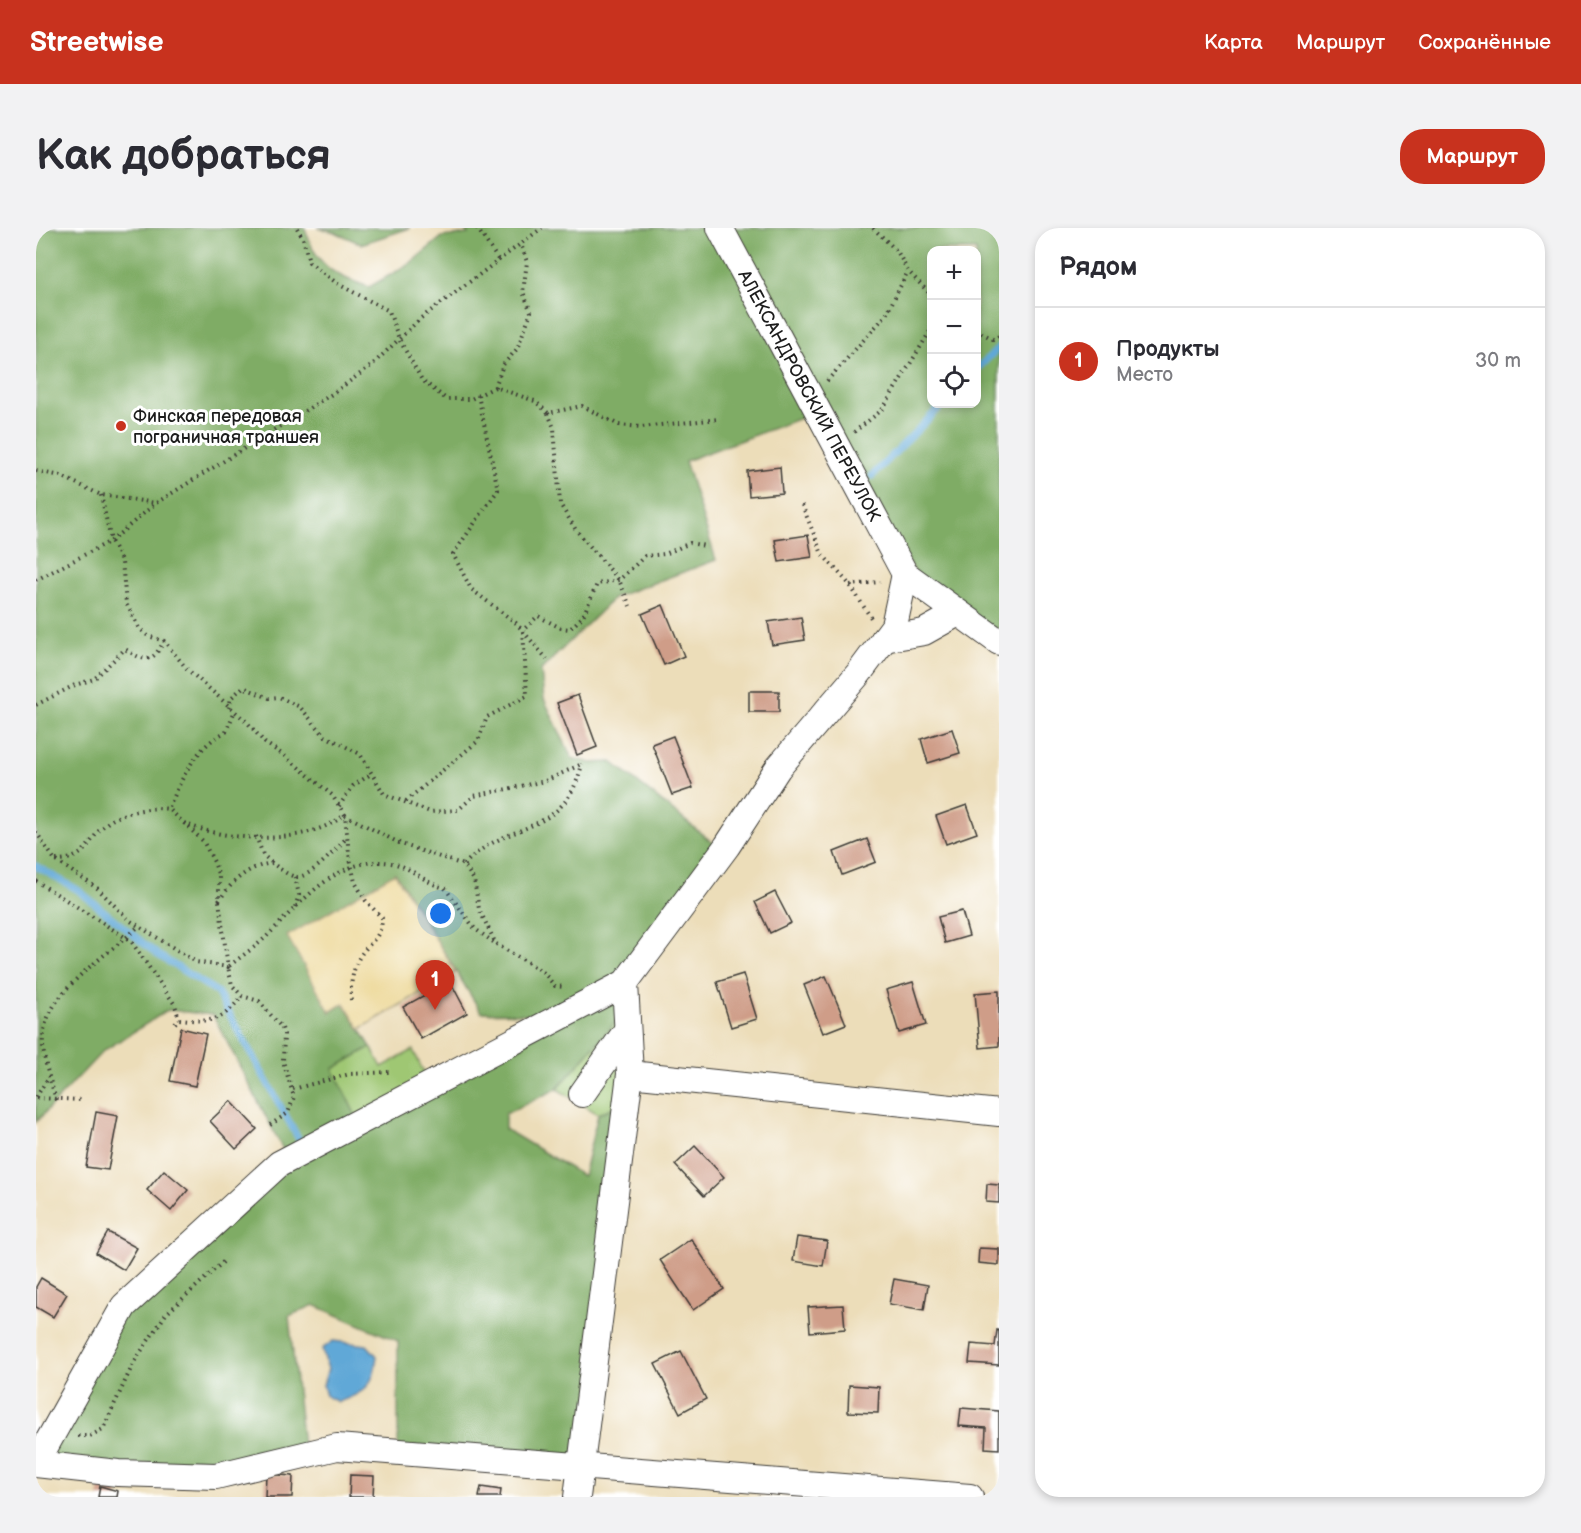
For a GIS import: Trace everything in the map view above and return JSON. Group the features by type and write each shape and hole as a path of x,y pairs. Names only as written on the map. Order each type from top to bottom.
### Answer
{"street":[{"name":"АЛЕКСАНДРОВСКИЙ ПЕРЕУЛОК","path":"720,228 902,569"},
{"path":"902,569 999,642"},
{"path":"902,569 894,626 859,673 778,768 727,846 614,988 279,1164 124,1306 36,1463 118,1473 216,1476 337,1447 969,1497"},
{"path":"884,639 924,632 958,613"},
{"path":"577,1497 630,1074 627,1030 614,988"},
{"path":"582,1094 627,1030"},
{"path":"630,1074 999,1113"}],"path":[{"path":"297,228 303,238 309,262 338,284 389,311 399,339 422,380 446,399 471,399 495,387 535,401 548,413 554,428 560,504 576,530 619,580 630,606"},
{"path":"477,228 499,261"},
{"path":"36,580 111,541 156,503 332,394 371,366 421,318 542,228"},
{"path":"873,228 897,251 908,271 927,291"},
{"path":"495,387 503,365 517,349 531,312 523,292 527,262 520,244"},
{"path":"808,395 835,375 886,315 908,271"},
{"path":"981,333 993,339 999,336"},
{"path":"835,444 863,427 882,410 927,336"},
{"path":"478,395 498,490 453,554 471,589 507,615 523,630 546,659"},
{"path":"548,413 582,406 619,425 641,427 719,419"},
{"path":"36,471 61,476 101,495 156,503"},
{"path":"101,495 111,541 122,562 126,603 134,620 148,636 164,641 187,669 247,722 265,743 315,779 332,795 345,815 352,867 361,891 382,918 382,932 357,961 350,988 351,1000"},
{"path":"802,505 822,554 850,585 884,639"},
{"path":"523,630 538,616 561,628 570,628 583,616 597,584 619,580 645,556 664,554 690,543 705,546"},
{"path":"406,801 478,741 487,717 527,696 523,630"},
{"path":"36,705 75,685 94,679 125,649 138,659 151,658 158,653 164,641"},
{"path":"229,708 231,698 243,687 268,698 279,697 300,707 325,736 360,754 384,794 430,812 458,810 474,796 545,781 582,764 578,783 568,801 547,820 478,850 464,865"},
{"path":"169,809 188,766 196,761 214,737 226,732 234,712"},
{"path":"339,806 353,786 371,774"},
{"path":"55,860 66,860 82,854 110,821 159,807 169,809 202,841 214,862 219,877 219,901 232,985 242,996 259,1001 282,1028 285,1043 283,1061 294,1097 288,1113 270,1125"},
{"path":"345,815 401,844 464,865 474,880 479,909 496,944"},
{"path":"182,822 221,834 271,838 312,832 331,826 345,815"},
{"path":"36,832 55,860 96,888 106,900 139,926 196,962 228,967 263,940 328,879 363,862 393,863 433,885 445,888 475,929 542,971 555,986 614,988"},
{"path":"256,836 263,855 295,877 303,877 348,837"},
{"path":"219,901 229,886 242,874 259,865 272,862"},
{"path":"295,877 299,895 295,908"},
{"path":"36,881 131,941 175,1005 179,1019"},
{"path":"56,1100 43,1043 57,1000 110,948 126,939 139,926"},
{"path":"179,1019 210,1022 227,1013 242,996"},
{"path":"175,1023 179,1019"},
{"path":"292,1089 350,1074 389,1072"},
{"path":"49,1076 36,1098 82,1101"},
{"path":"70,1436 90,1436 103,1429 134,1362 166,1314 223,1262"}],"green space":[{"path":"36,228 305,228 315,252 328,268 369,287 408,265 442,237 468,234 463,228 999,228 999,642 926,590 817,412 685,461 716,560 615,597 541,670 544,699 572,758 591,763 612,762 723,851 629,978 626,1010 557,1089 505,1114 505,1129 583,1176 598,1114 627,1101 582,1460 398,1452 398,1341 314,1305 289,1316 304,1455 216,1476 40,1465 114,1324 288,1159 213,1015 168,1010 103,1051 36,1122","holes":["395,873 481,1012 558,1016 359,1122 333,1069 371,1047 344,1003 330,1012"]},
{"path":"318,228 410,228 361,244 335,232"},
{"path":"626,1010 627,1101 598,1114 557,1089"},
{"path":"371,1047 382,1067 413,1050 430,1085 358,1123 333,1069"}],"sand":[{"path":"395,873 456,972 360,1029 344,1003 330,1012 287,936"}],"water":[{"path":"333,1341 367,1345 377,1356 374,1374 367,1386 355,1395 338,1402 326,1396 323,1385 328,1369 322,1349"}],"building":[{"path":"780,467 782,493 749,496 747,471"},
{"path":"808,535 812,557 779,562 775,540"},
{"path":"663,605 684,656 664,665 642,614"},
{"path":"801,617 805,640 772,645 768,622"},
{"path":"749,691 779,691 779,712 749,712"},
{"path":"578,695 597,747 577,755 557,703"},
{"path":"952,729 960,753 928,763 921,739"},
{"path":"673,736 693,788 672,795 652,744"},
{"path":"967,805 977,833 946,844 936,816"},
{"path":"867,839 876,862 842,875 834,852"},
{"path":"775,892 791,923 770,933 755,902"},
{"path":"962,911 969,936 945,943 938,917"},
{"path":"743,974 757,1019 731,1027 717,982"},
{"path":"826,976 846,1024 823,1033 804,985"},
{"path":"450,981 467,1013 421,1039 403,1007"},
{"path":"913,982 926,1025 899,1033 886,990"},
{"path":"999,991 999,1046 980,1048 975,993"},
{"path":"181,1028 206,1034 195,1086 170,1081"},
{"path":"231,1101 257,1129 236,1149 210,1121"},
{"path":"96,1112 118,1116 108,1170 86,1167"},
{"path":"695,1146 724,1177 704,1196 675,1165"},
{"path":"164,1170 188,1190 171,1211 147,1190"},
{"path":"987,1184 999,1185 999,1203 986,1202"},
{"path":"108,1232 137,1248 124,1270 96,1253"},
{"path":"797,1237 827,1241 823,1266 793,1261"},
{"path":"691,1239 724,1289 693,1310 660,1260"},
{"path":"979,1248 999,1249 999,1265 978,1263"},
{"path":"41,1278 67,1294 53,1317 36,1307 36,1287"},
{"path":"894,1279 928,1285 924,1310 889,1304"},
{"path":"843,1305 845,1329 810,1332 808,1307"},
{"path":"997,1330 999,1331 999,1365 969,1363 971,1344 995,1346"},
{"path":"681,1351 706,1399 680,1413 655,1364"},
{"path":"849,1385 879,1387 878,1413 848,1412"},
{"path":"961,1408 999,1411 999,1449 985,1448 986,1428 959,1426"},
{"path":"266,1474 293,1476 292,1497 265,1497"},
{"path":"350,1475 374,1476 373,1497 349,1497"},
{"path":"100,1486 118,1491 117,1497 98,1497"},
{"path":"481,1487 501,1490 500,1497 479,1497"}],"waterway":[{"path":"981,365 999,347"},
{"path":"872,476 939,408"},
{"path":"36,866 78,890 158,955 217,992 302,1145"}],"place":[{"name":"Финская передовая пограничная траншея","path":"121,426"},
{"name":"Продукты","path":"435,1010"}]}
